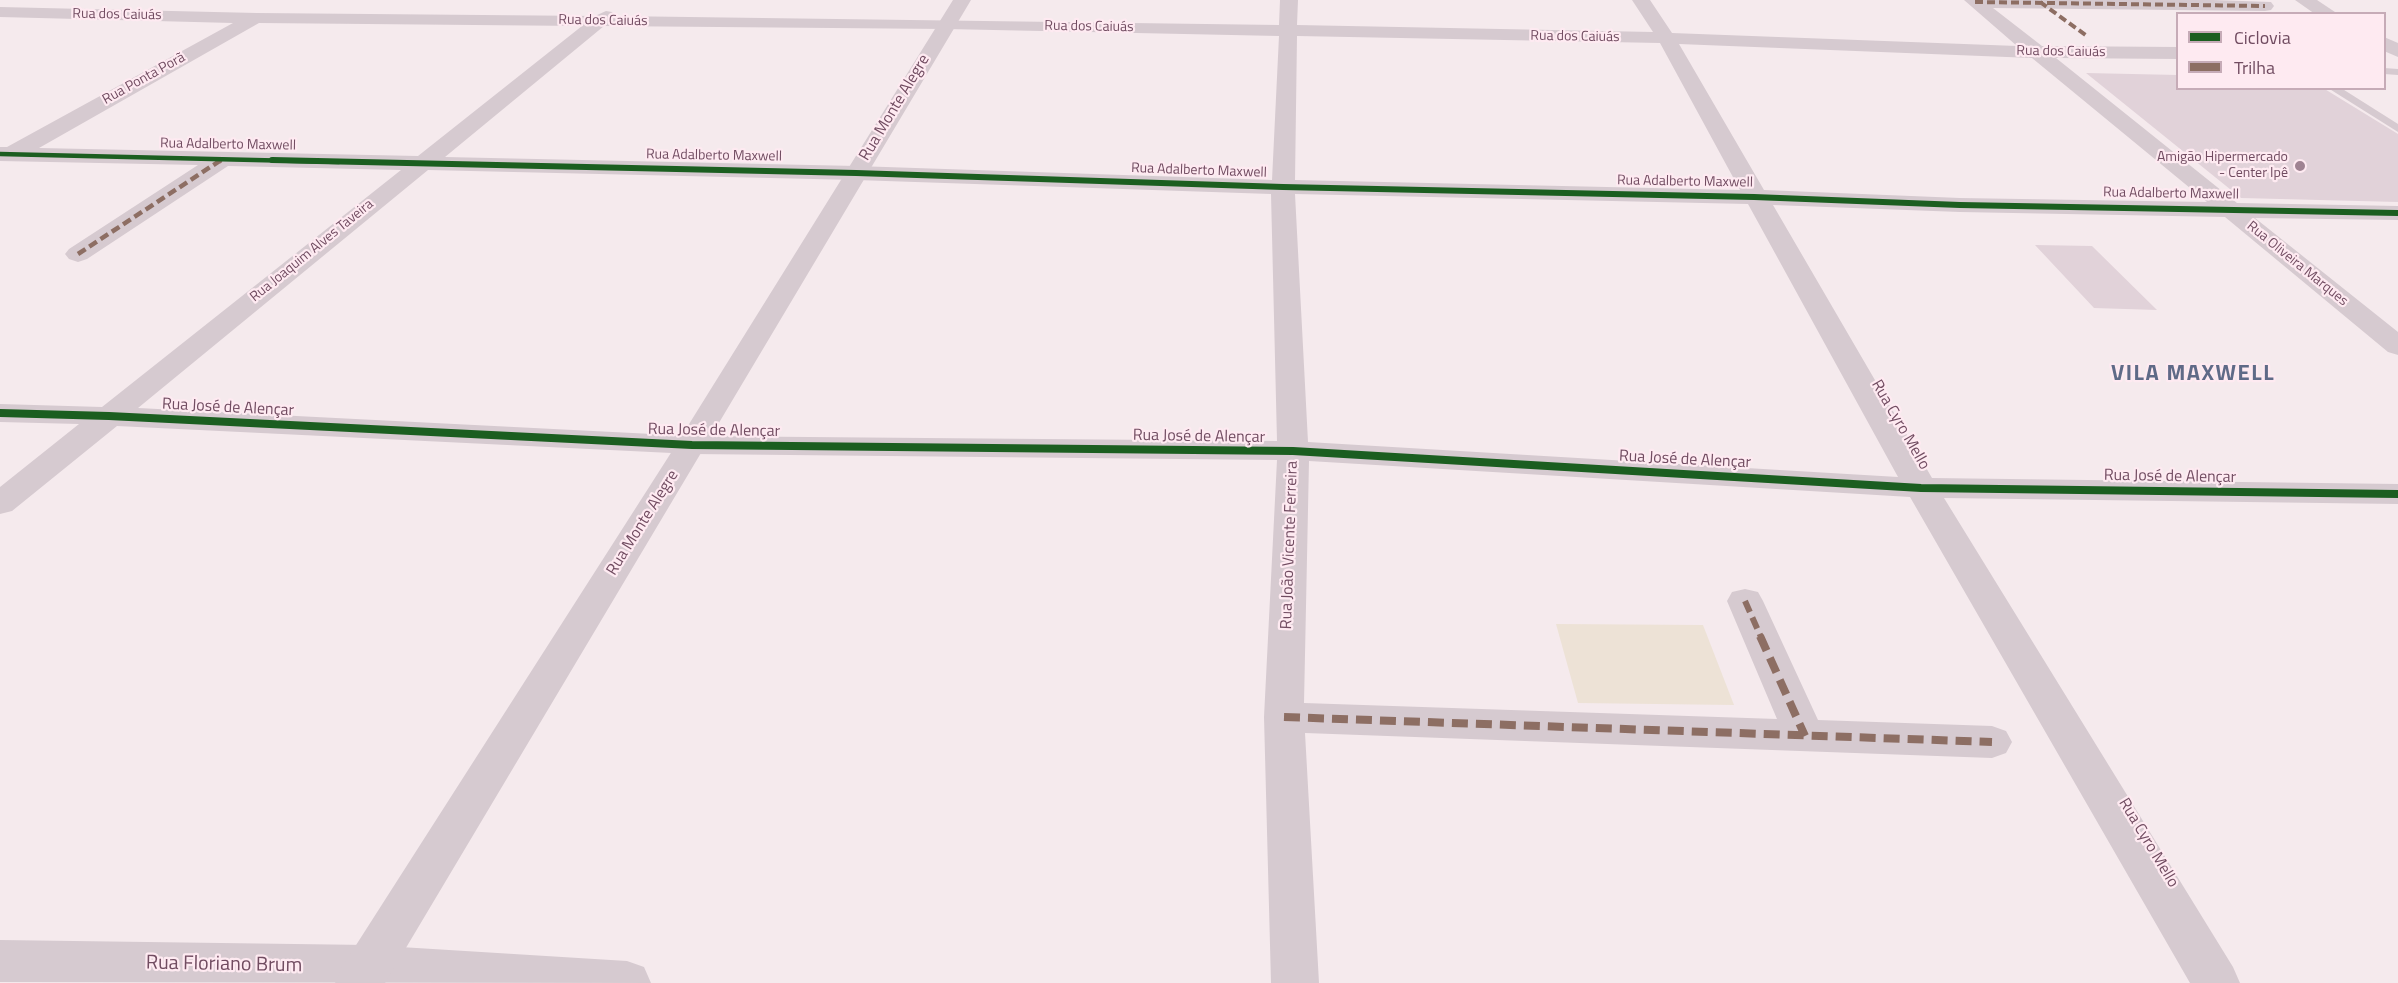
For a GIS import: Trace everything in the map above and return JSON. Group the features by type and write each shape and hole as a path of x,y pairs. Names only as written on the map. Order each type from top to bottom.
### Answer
{"street":[{"name":"Rua Ponta Porã","path":"4,156 290,0"},
{"name":"Rua Joaquim Alves Taveira","path":"0,504 626,0"},
{"name":"Rua João Vicente Ferreira","path":"1289,0 1283,188 1293,451 1284,717 1296,983"},
{"name":"Rua Cyro Mello","path":"1641,0 1665,38 1921,488 2216,983"},
{"path":"2304,0 2325,12"},
{"path":"1974,1 2265,6"},
{"name":"Rua Oliveira Marques","path":"1974,1 2398,346"},
{"path":"2039,1 2087,36"},
{"name":"Rua dos Caiuás","path":"0,12 257,18 601,21 954,12 1289,32 1665,38 2037,52 2176,53"},
{"name":"Rua Monte Alegre","path":"363,975 692,445 954,12"},
{"name":"Rua Adalberto Maxwell","path":"4,156 423,162 856,173 1283,188 1754,197 1960,205 2226,208 2398,213"},
{"path":"78,255 223,159"},
{"name":"Rua José de Alençar","path":"0,413 109,416 692,445 1293,451 1921,488 2398,494"},
{"path":"1745,601 1805,736"},
{"path":"1284,717 1992,742"},
{"name":"Rua Floriano Brum","path":"0,961 194,974 363,975 627,983"}],"lane":[{"path":"2336,90 2398,129"}],"shaded area":[{"path":"1556,624 1703,625 1734,705 1578,703"}],"building":[{"name":"Amigão Hipermercado - Center Ipê","path":"2086,73 2176,75 2176,90 2326,90 2398,134 2398,202 2241,198"},
{"path":"2035,245 2092,246 2157,310 2094,308"}],"marked path":[{"path":"1975,2 2265,6"},
{"path":"2040,2 2087,36"},
{"path":"78,254 221,160"},
{"path":"1745,601 1805,736"},
{"path":"1284,717 1992,742"}],"cycle path":[{"path":"0,154 856,173 1283,187 1754,197 1960,205 2398,213"},
{"path":"0,413 109,416 692,445 1293,451 1921,488 2398,494"}],"place":[{"name":"Amigão Hipermercado - Center Ipê","path":"2300,166"}],"district":[{"name":"VILA MAXWELL","path":"2193,375"}]}
